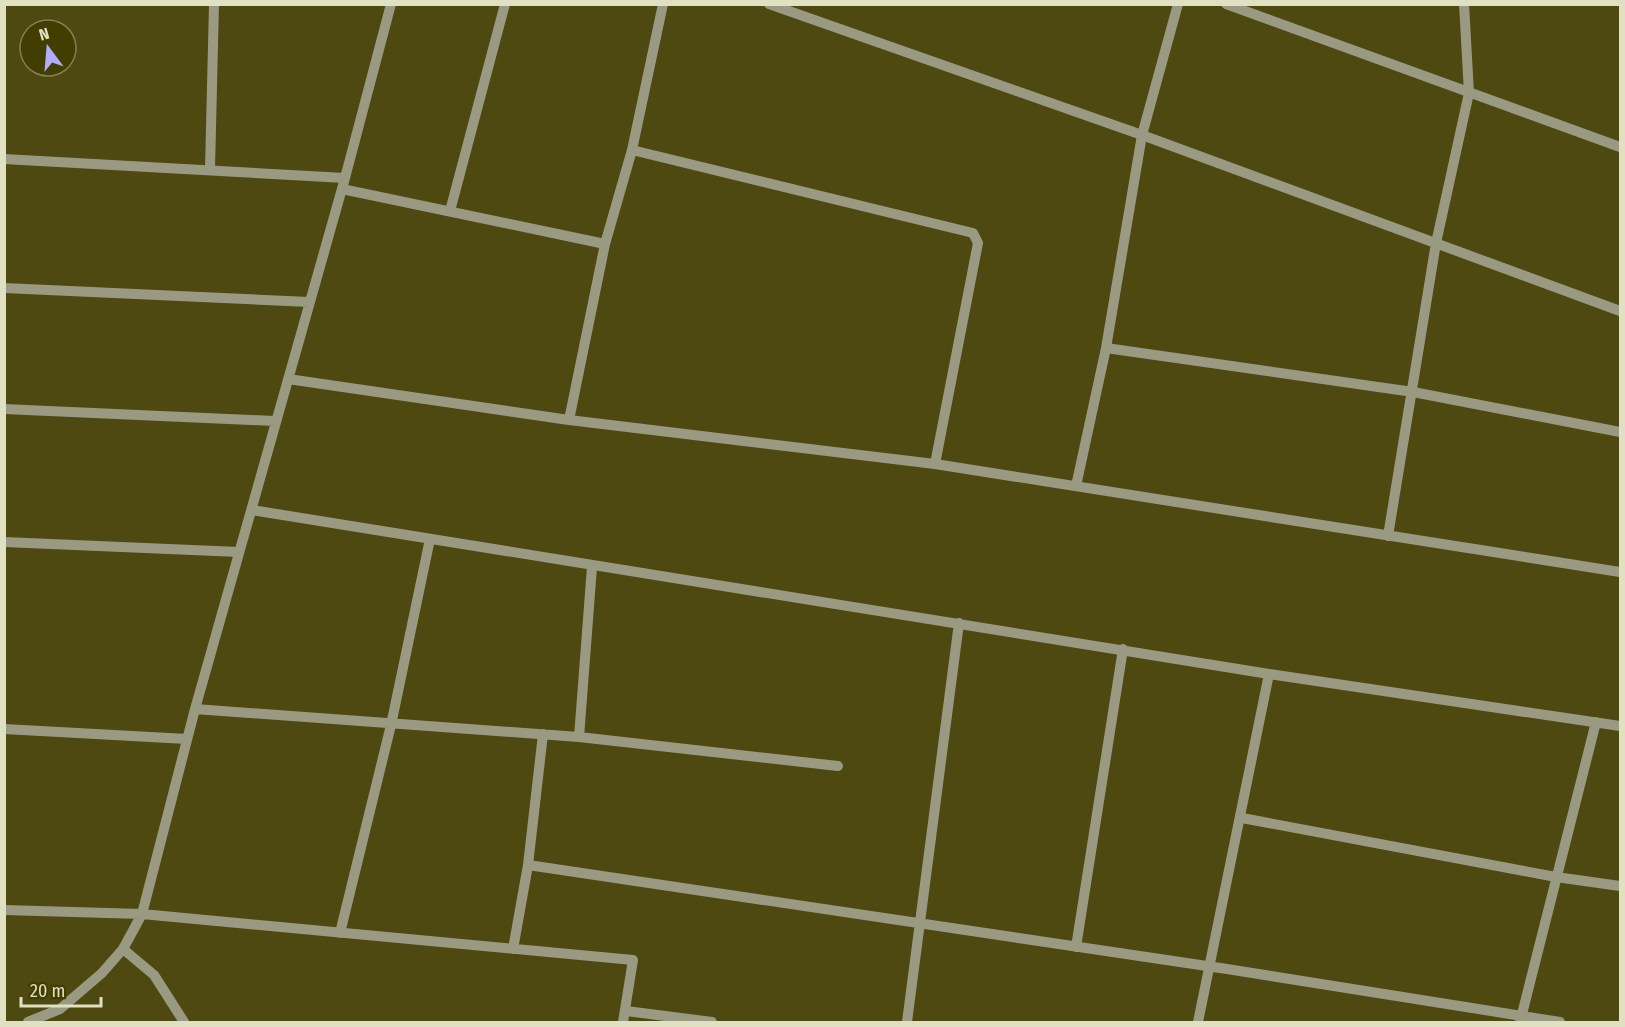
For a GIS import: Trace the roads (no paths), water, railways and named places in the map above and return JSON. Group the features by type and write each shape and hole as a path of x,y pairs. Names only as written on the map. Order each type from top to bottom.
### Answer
{"street":[{"path":"210,169 214,4"},
{"path":"28,1023 60,1009 102,973 123,949 142,914 195,709 342,189 391,4"},
{"path":"450,211 505,4"},
{"path":"569,420 606,244 632,150 663,4"},
{"path":"769,4 1142,135 1620,311"},
{"path":"1076,486 1106,348 1142,135 1178,4"},
{"path":"1226,4 1620,147"},
{"path":"1388,536 1436,243 1469,93 1464,4"},
{"path":"632,150 973,233 978,243 934,464"},
{"path":"4,159 345,178"},
{"path":"342,189 606,244"},
{"path":"4,288 309,302"},
{"path":"1106,348 1413,392 1620,432"},
{"path":"288,378 569,420 934,464 1620,572"},
{"path":"4,409 275,421"},
{"path":"252,510 592,567 959,623 1269,674 1620,726"},
{"path":"340,933 391,725 430,539"},
{"path":"4,542 239,552"},
{"path":"579,737 592,567"},
{"path":"907,1023 918,923 959,623"},
{"path":"1076,947 1123,650"},
{"path":"1198,1023 1242,818 1269,674"},
{"path":"195,709 579,737 838,766"},
{"path":"1521,1019 1596,722"},
{"path":"4,729 187,739"},
{"path":"513,949 528,866 543,734"},
{"path":"1242,818 1556,877 1620,886"},
{"path":"528,866 1211,966 1521,1019 1560,1023"},
{"path":"4,910 142,914 633,960 623,1023"},
{"path":"123,949 154,975 184,1023"},
{"path":"56,1023 60,1009"},
{"path":"626,1011 712,1023"}]}
